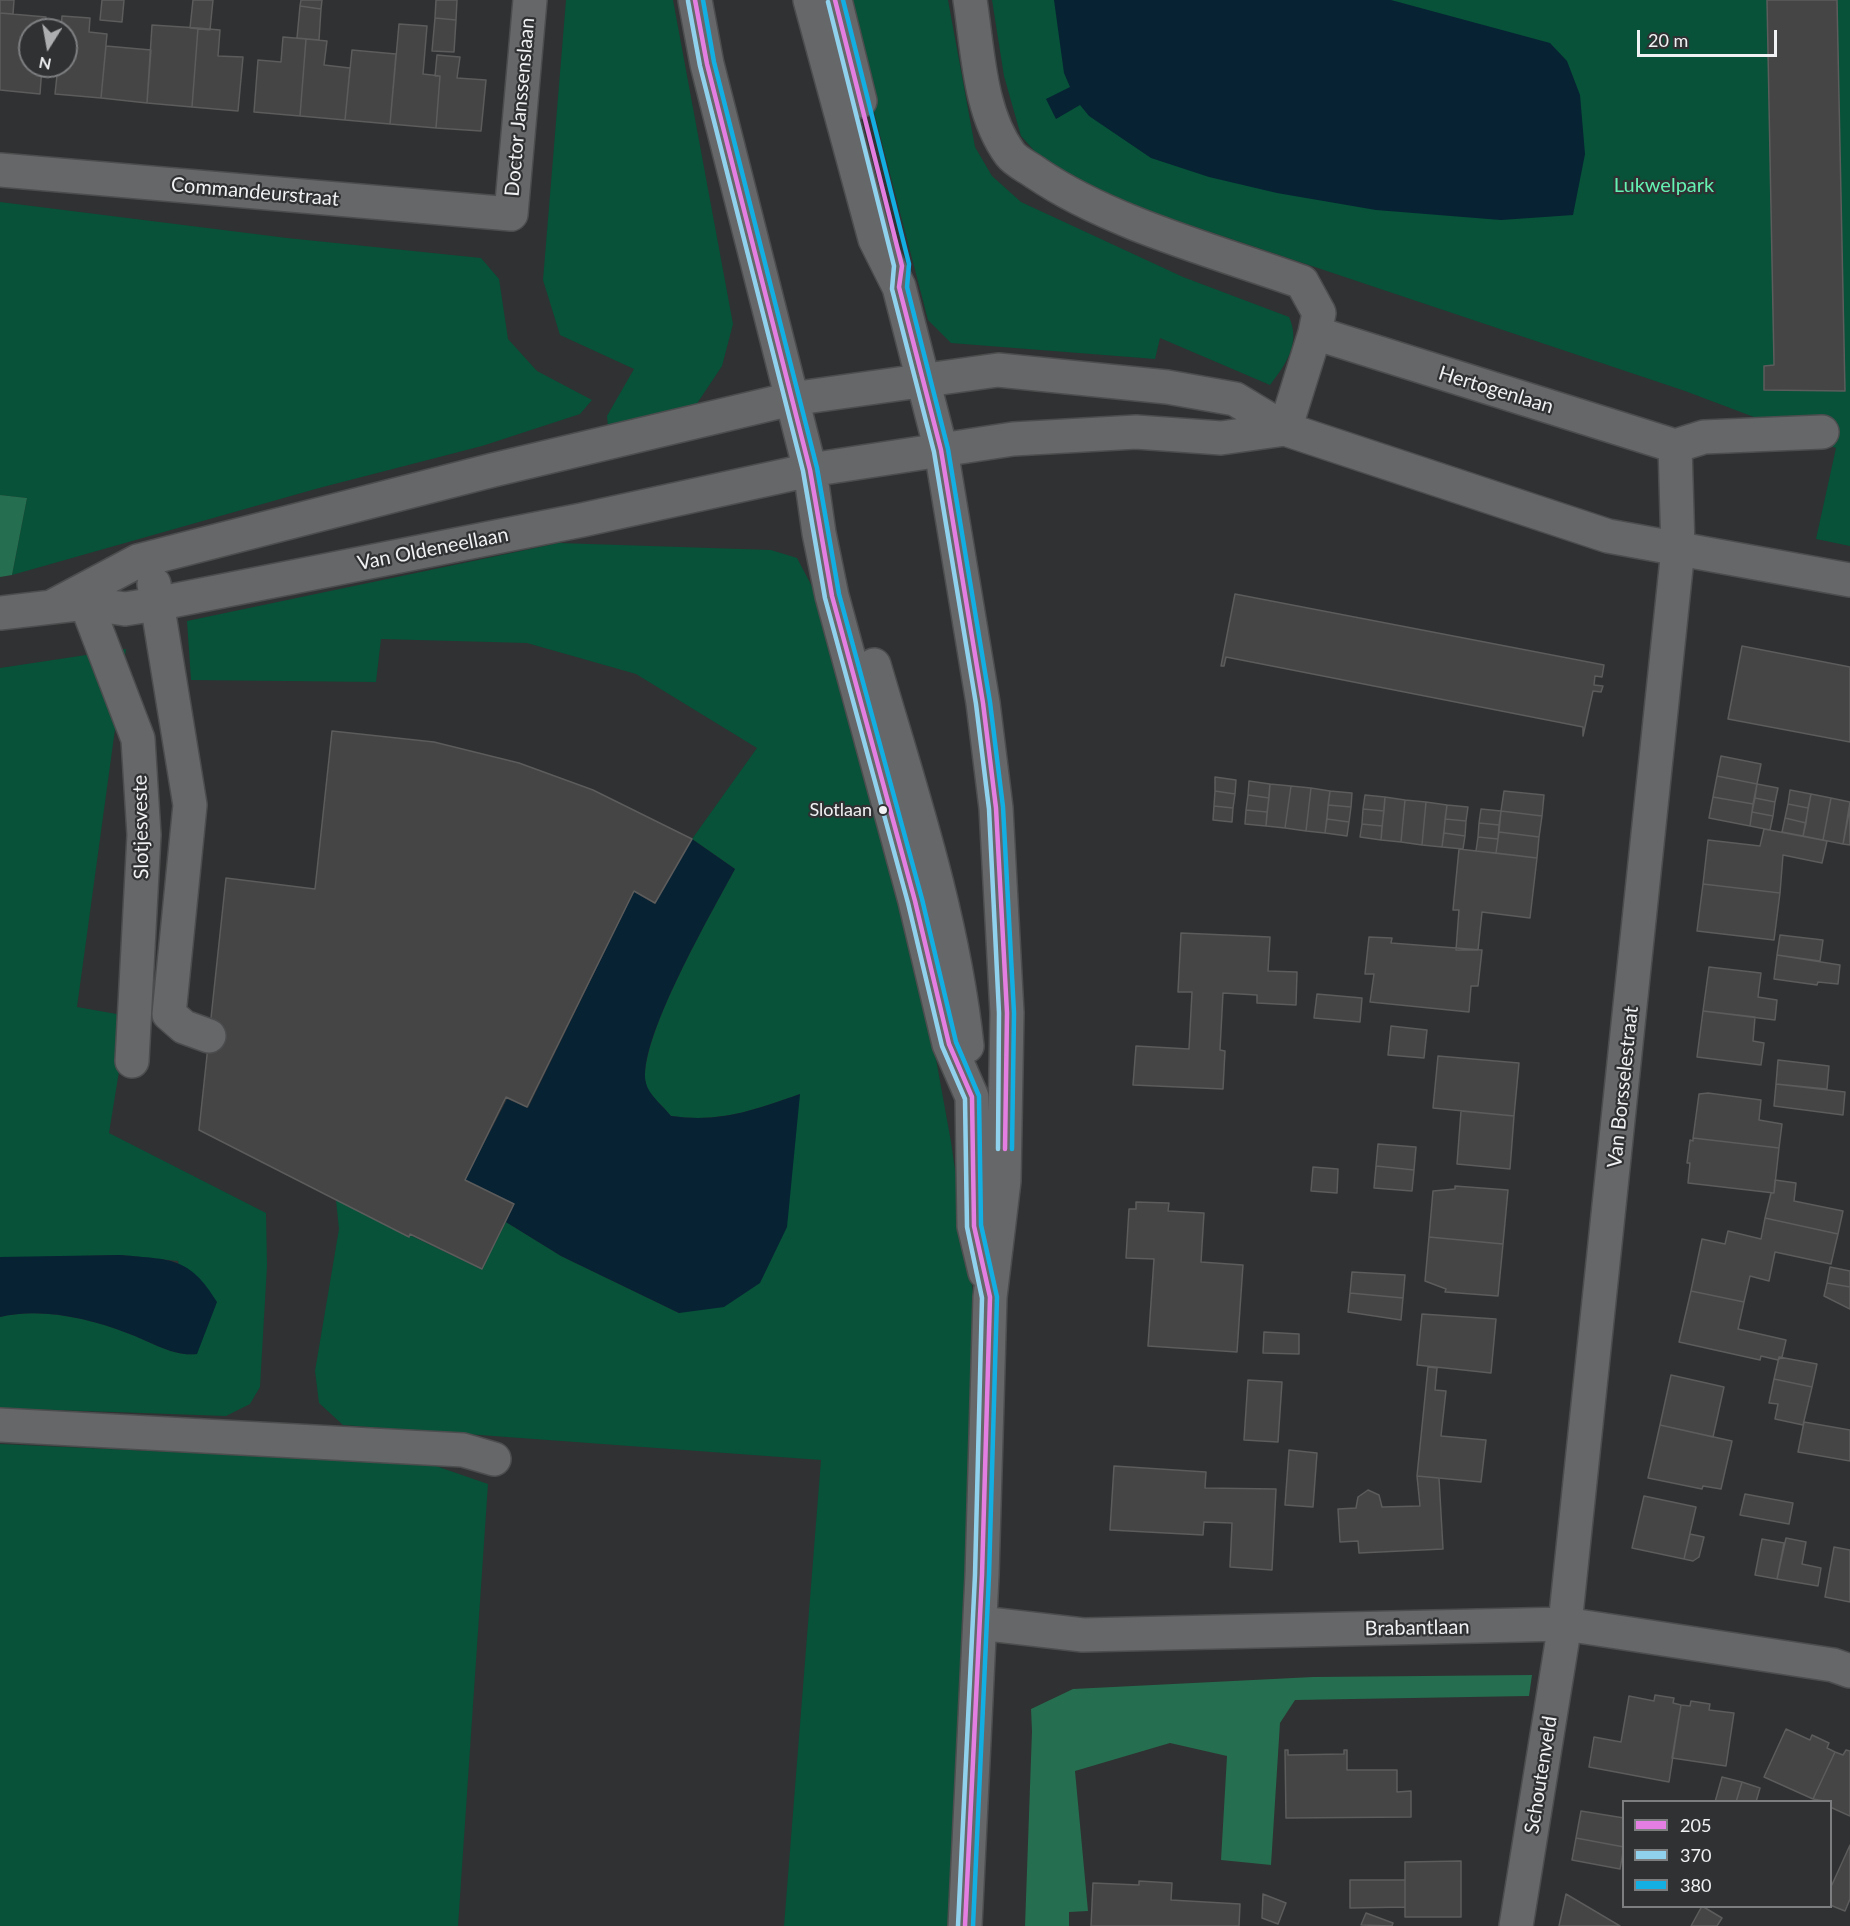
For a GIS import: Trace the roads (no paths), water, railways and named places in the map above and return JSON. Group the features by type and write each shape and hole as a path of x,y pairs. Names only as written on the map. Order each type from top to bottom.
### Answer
{"street":[{"name":"Doctor Janssenslaan","path":"511,214 530,0"},
{"path":"695,0 707,64 810,470 819,533 832,596 915,900 948,1044 972,1096 974,1226 990,1297"},
{"path":"810,0 875,239 899,286 941,450 981,691 996,808 1007,1013 1004,1182 990,1297 980,1623 964,1926"},
{"path":"835,0 902,266 899,286"},
{"path":"970,0 983,84 994,126 1011,156 1046,180 1112,214 1302,282 1319,313 1316,333 1285,429"},
{"name":"Commandeurstraat","path":"0,170 511,214"},
{"name":"Hertogenlaan","path":"1316,333 1676,446"},
{"path":"922,380 998,370 1167,387 1234,399 1285,429 1608,536 1850,580"},
{"name":"Van Oldeneellaan","path":"70,604 138,561 493,470 791,399 922,380"},
{"path":"941,450 1013,439 1136,432 1221,438 1285,429"},
{"path":"1678,549 1676,446 1704,437 1822,432"},
{"name":"Van Oldeneellaan","path":"0,613 70,604 125,609 156,604 582,520 810,470 941,450"},
{"name":"Van Borsselestraat","path":"1565,1624 1678,549"},
{"path":"151,558 156,604 177,713 180,753 190,805 169,1014 184,1027 209,1035"},
{"name":"Slotjesveste","path":"70,604 138,739 144,835 132,1061"},
{"path":"0,1425 463,1450 494,1459"},
{"name":"Brabantlaan","path":"980,1623 1083,1635 1565,1624 1833,1665 1850,1671"},
{"name":"Schoutenveld","path":"1516,1926 1565,1624"}],"water":[{"path":"1054,0 1391,0 1550,43 1567,61 1580,95 1585,154 1573,215 1501,220 1376,210 1277,193 1209,177 1151,158 1089,116 1080,105 1056,119 1046,99 1070,87 1064,73"},
{"path":"692,839 735,869 678,976 664,1009 646,1064 647,1087 671,1116 689,1118 737,1114 800,1094 787,1227 760,1283 724,1307 679,1313 561,1256 506,1222 514,1204 465,1180 507,1099 528,1108 634,892 655,904"},
{"path":"121,1255 177,1263 188,1268 207,1287 217,1302 197,1354 170,1351 136,1336 81,1319 31,1313 0,1317 0,1257"}],"place":[{"name":"Slotlaan","path":"883,810"}],"park label":[{"name":"Lukwelpark","path":"1664,186"}]}
